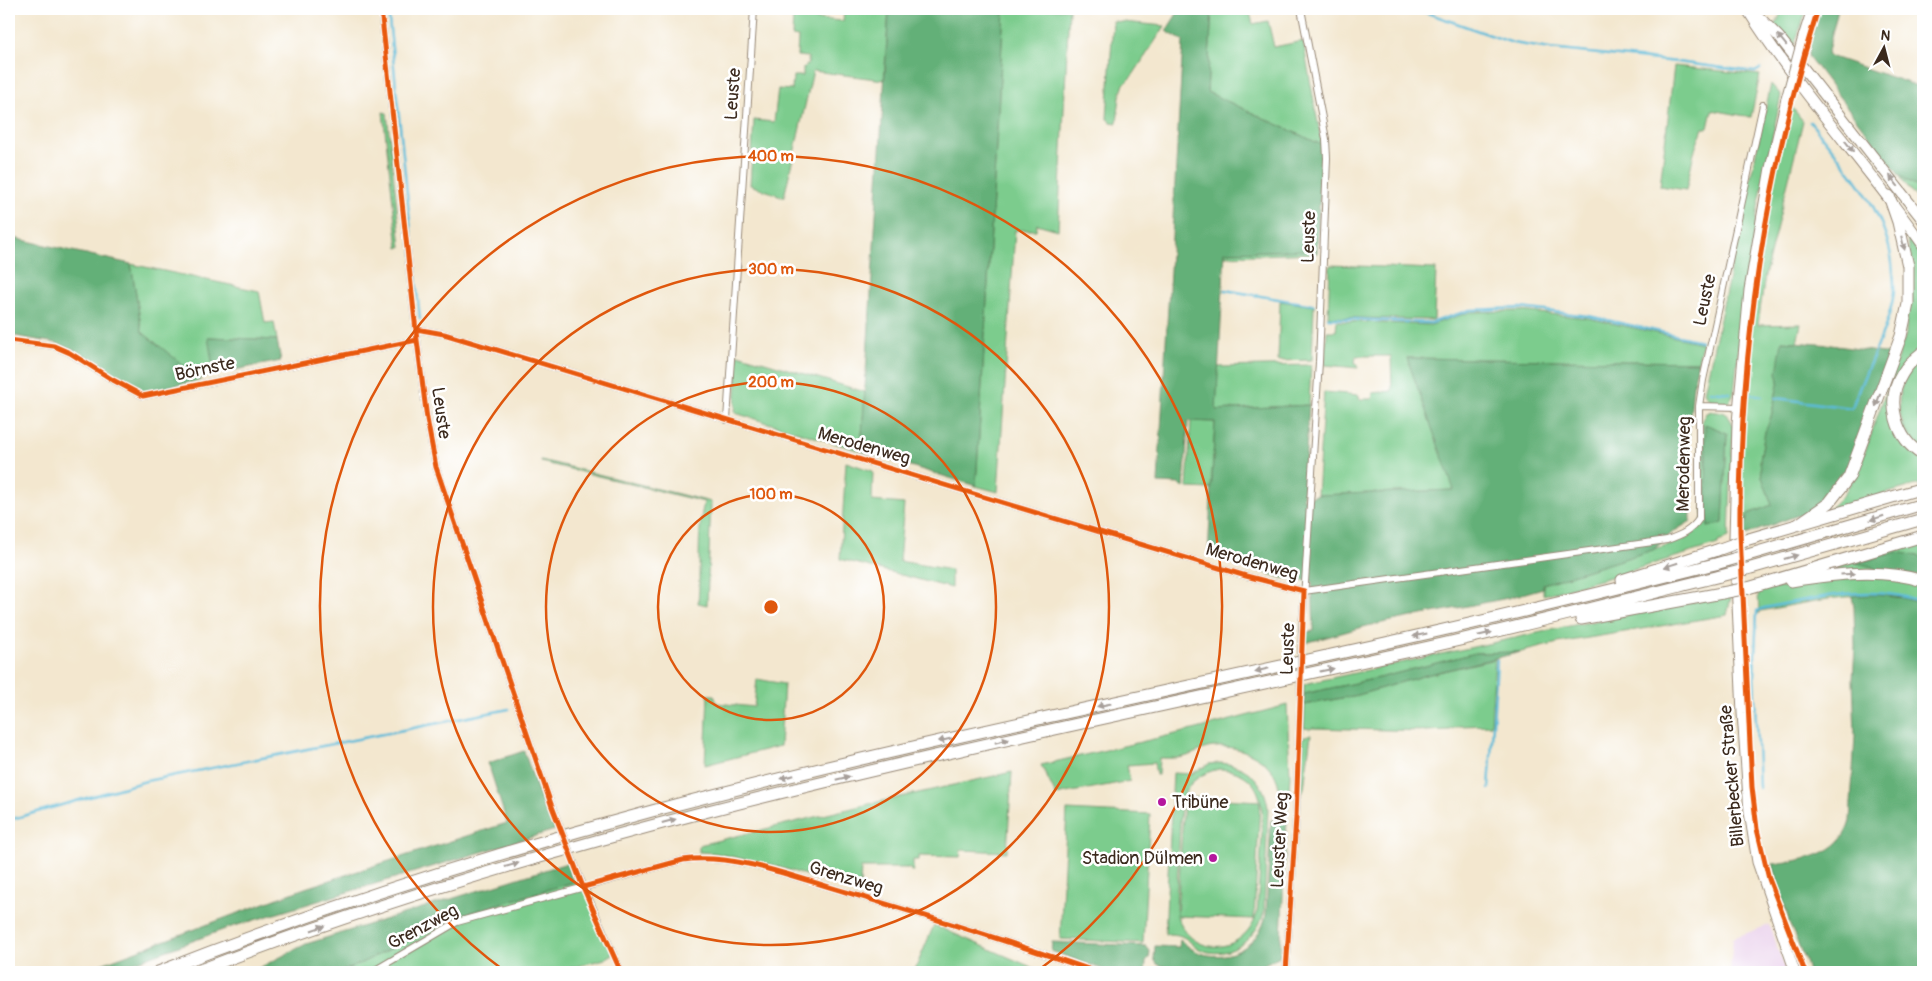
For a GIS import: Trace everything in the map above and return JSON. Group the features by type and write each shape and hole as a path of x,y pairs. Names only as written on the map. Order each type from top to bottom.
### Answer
{"highway":[{"path":"1749,9 1771,47 1889,196 1923,245"},
{"path":"1749,9 1780,37 1923,220"},
{"path":"1797,525 1830,503 1849,477 1901,336 1908,304 1908,266 1898,222 1889,196"},
{"path":"1923,352 1901,374 1895,391 1894,404 1895,415 1904,438 1923,455"},
{"path":"1536,609 1549,599 1614,582 1742,541 1923,488"},
{"path":"158,972 233,943 372,895 511,851 652,811 932,743 1536,609 1719,563 1923,504"},
{"path":"195,972 465,878 712,810 958,751 1540,622 1744,570 1923,518"},
{"path":"1748,588 1923,536"},
{"path":"1540,622 1562,622 1748,588 1860,573 1895,574 1923,581"},
{"path":"214,972 272,944"}],"main road":[{"name":"Billerbecker Straße","path":"1795,972 1757,862 1749,812 1736,601 1734,519 1738,407 1749,290 1770,168 1786,99 1812,9"}],"street":[{"name":"Leuste","path":"381,9 417,340 429,435 436,467 551,804 583,887 621,972"},
{"name":"Leuste","path":"727,420 754,9"},
{"name":"Leuste","path":"1300,708 1304,590 1319,362 1327,158 1326,139 1301,9"},
{"name":"Leuste","path":"1699,406 1741,200 1763,105"},
{"name":"Merodenweg","path":"416,329 444,334 1246,576 1304,590 1668,540 1686,533 1699,519 1699,406 1738,407"},
{"name":"Börnste","path":"9,340 54,346 70,353 113,380 144,396 417,340"},
{"name":"Leuster Weg","path":"1286,972 1296,818 1300,708"},
{"name":"Grenzweg","path":"372,972 457,922 683,860 698,858 721,859 787,875 902,909 1096,972"}],"shaded area":[{"path":"1769,925 1786,972 1730,972 1733,938"}],"green space":[{"path":"844,9 889,9 884,80 813,71 784,197 750,185 754,120 774,122 778,89 792,90 793,76 803,76 803,68 808,64 808,57 797,56 798,37 792,36 793,17 843,21"},
{"path":"889,9 1004,9 976,486 861,451"},
{"path":"1004,9 1069,9 1058,230 1037,224 1036,230 1015,230 998,492 976,486"},
{"path":"1180,9 1212,9 1207,92 1322,145 1317,250 1225,252 1216,410 1309,405 1303,499 1317,495 1454,490 1407,358 1698,362 1693,385 1689,427 1691,521 1673,532 1653,550 1543,584 1543,588 1508,598 1367,626 1305,643 1306,632 1314,631 1312,581 1282,578 1208,555 1215,422 1188,421 1184,488 1179,484 1158,483 1183,41 1166,31"},
{"path":"1212,9 1249,9 1253,24 1268,21 1274,47 1303,41 1322,145 1207,92"},
{"path":"1783,9 1807,9 1793,48 1775,26"},
{"path":"1820,9 1838,9 1827,55 1923,88 1923,191 1899,175 1808,56 1809,44"},
{"path":"1889,9 1923,9 1923,17"},
{"path":"1113,21 1165,26 1133,75 1124,84 1120,96 1117,123 1107,119"},
{"path":"1674,66 1760,75 1751,117 1712,110 1708,128 1703,128 1694,152 1686,190 1660,186"},
{"path":"1771,84 1781,95 1758,207 1743,304 1734,393 1729,402 1718,403 1708,399 1704,392"},
{"path":"1788,106 1792,107 1803,121 1765,275 1758,325 1801,324 1797,342 1782,341 1779,380 1771,417 1765,432 1760,460 1762,477 1772,505 1748,514 1742,533 1742,528 1739,528 1741,442 1749,328 1764,227"},
{"path":"383,112 387,113 401,247 398,248"},
{"path":"1899,175 1923,191 1923,207"},
{"path":"1906,229 1923,253 1923,346 1918,349 1889,401 1920,459 1923,461 1923,483 1828,510 1844,494 1859,469 1906,334 1909,248"},
{"path":"9,237 131,264 142,332 202,380 144,392 113,377 72,349 56,343 9,335"},
{"path":"1317,250 1317,253 1225,256 1225,252"},
{"path":"131,264 259,291 265,323 274,322 277,340 209,337 214,374 198,378 142,332"},
{"path":"1330,265 1436,269 1434,320 1328,317"},
{"path":"1280,301 1314,306 1312,360 1278,361"},
{"path":"1520,311 1588,318 1702,343 1698,362 1407,358 1455,490 1317,495 1324,392 1359,395 1359,399 1372,399 1373,393 1392,391 1391,356 1356,356 1355,363 1358,364 1358,368 1325,365 1327,331 1336,331 1337,321 1431,325 1470,312"},
{"path":"208,337 277,340 281,361 214,374"},
{"path":"1782,341 1831,345 1890,354 1857,448 1837,489 1814,509 1743,536 1748,514 1772,505 1762,477 1760,460 1765,432 1771,417 1779,380 1777,373"},
{"path":"738,354 865,392 861,451 735,413"},
{"path":"1923,358 1923,383 1917,396 1921,426 1923,428 1923,449 1908,434 1903,425 1899,405 1902,385 1907,375"},
{"path":"1311,365 1309,405 1216,410 1218,367"},
{"path":"1923,383 1923,428 1918,417 1917,406"},
{"path":"1711,411 1722,412 1727,415 1733,425 1729,538 1718,542 1718,544 1607,578 1543,595 1543,584 1686,539 1697,529 1703,515 1702,420 1706,413","holes":["1705,425 1727,433 1723,523 1708,527"]},
{"path":"1191,421 1215,422 1211,489 1187,488"},
{"path":"1705,424 1727,433 1723,523 1708,527"},
{"path":"541,460 711,502 707,605 698,603 699,540 704,502 541,462"},
{"path":"846,462 873,471 872,501 904,504 899,561 951,570 951,588 840,559"},
{"path":"1923,540 1923,557 1897,552 1874,569 1811,574"},
{"path":"1897,552 1923,557 1923,577 1874,569 1874,567 1856,563"},
{"path":"1843,578 1884,578 1923,585 1923,604 1883,597 1842,597 1761,611 1759,614 1758,591"},
{"path":"1876,595 1903,598 1923,604 1923,972 1808,972 1790,925 1773,864 1808,858 1830,849 1845,833 1850,821 1855,736 1853,679 1855,647 1852,596"},
{"path":"1719,597 1731,597 1727,615 1558,643 1521,652 1475,653 1383,677 1304,694 1304,684 1574,625"},
{"path":"1521,652 1426,675 1358,695 1304,705 1304,694 1383,677 1475,653"},
{"path":"1495,659 1491,725 1460,726 1449,730 1426,731 1304,728 1305,705 1358,695 1426,675"},
{"path":"757,679 784,684 780,746 705,765 708,695 714,695 717,703 754,707"},
{"path":"1287,705 1290,776 1287,816 1277,815 1280,791 1271,770 1255,756 1236,749 1212,747 1184,757 1159,758 1158,775 1156,775 1154,763 1127,765 1130,781 1056,795 1041,765 1197,729"},
{"path":"1311,734 1304,788 1301,796 1303,737"},
{"path":"524,751 545,812 550,814 555,830 228,928 108,972 80,972 305,888 507,823 488,763"},
{"path":"1209,764 1229,764 1238,767 1246,771 1258,782 1263,790 1268,808 1264,913 1255,931 1249,938 1242,944 1224,952 1204,951 1179,935 1165,934 1173,773 1191,774","holes":["1219,769 1235,772 1247,778 1255,787 1260,797 1262,810 1257,913 1254,919 1260,801 1184,797 1177,915 1181,804 1186,791 1199,777","1177,916 1254,919 1241,937 1230,944 1218,946 1205,945 1194,940 1184,930"]},
{"path":"1012,772 1007,852 961,850 960,857 919,856 919,860 913,860 913,871 910,868 861,868 860,886 839,885 839,879 819,879 772,865 715,853 699,852 699,845"},
{"path":"1067,810 1150,814 1143,943 1060,939"},
{"path":"1271,820 1287,820 1280,956 1249,972 1180,972 1157,964 1154,959 1155,946 1179,947 1180,940 1200,953 1222,955 1242,949 1258,934 1266,914"},
{"path":"567,863 573,882 458,916 351,968 337,972 251,972 306,944"},
{"path":"579,876 613,954 605,959 555,972 337,972 351,968 458,916 573,882"},
{"path":"934,925 1043,972 914,972"},
{"path":"1052,942 1146,946 1150,951 1149,959 1146,962 1145,972 1110,972 1051,951"}],"waterway":[{"path":"388,9 420,319"},
{"path":"1416,9 1513,43 1550,49 1755,72 1760,69"},
{"path":"1776,398 1852,408 1880,340 1894,295 1894,278 1890,250 1884,229 1875,210 1851,173 1810,122"},
{"path":"1225,290 1314,305"},
{"path":"1328,318 1431,323 1470,310 1520,308 1589,316 1701,341"},
{"path":"1710,391 1730,393"},
{"path":"1749,394 1762,396"},
{"path":"1759,788 1754,676 1757,611 1764,608 1844,594 1864,593 1904,596 1923,602"},
{"path":"1489,789 1497,660"},
{"path":"9,820 146,781 509,709"}],"cycle path":[{"path":"381,9 417,340 427,419 436,467 551,804 583,887 621,972"},
{"path":"1805,972 1769,879 1757,829 1752,787 1740,531 1744,399 1759,267 1783,136 1799,72 1818,9"},
{"path":"416,329 444,334 1246,576 1304,591 1296,818 1286,972"},
{"path":"9,340 54,346 70,353 143,396 417,340"},
{"path":"583,887 683,860 724,860 745,863 940,921 1097,972"}],"place":[{"name":"Tribüne","path":"1162,802"},
{"name":"Stadion Dülmen","path":"1213,858"}]}
